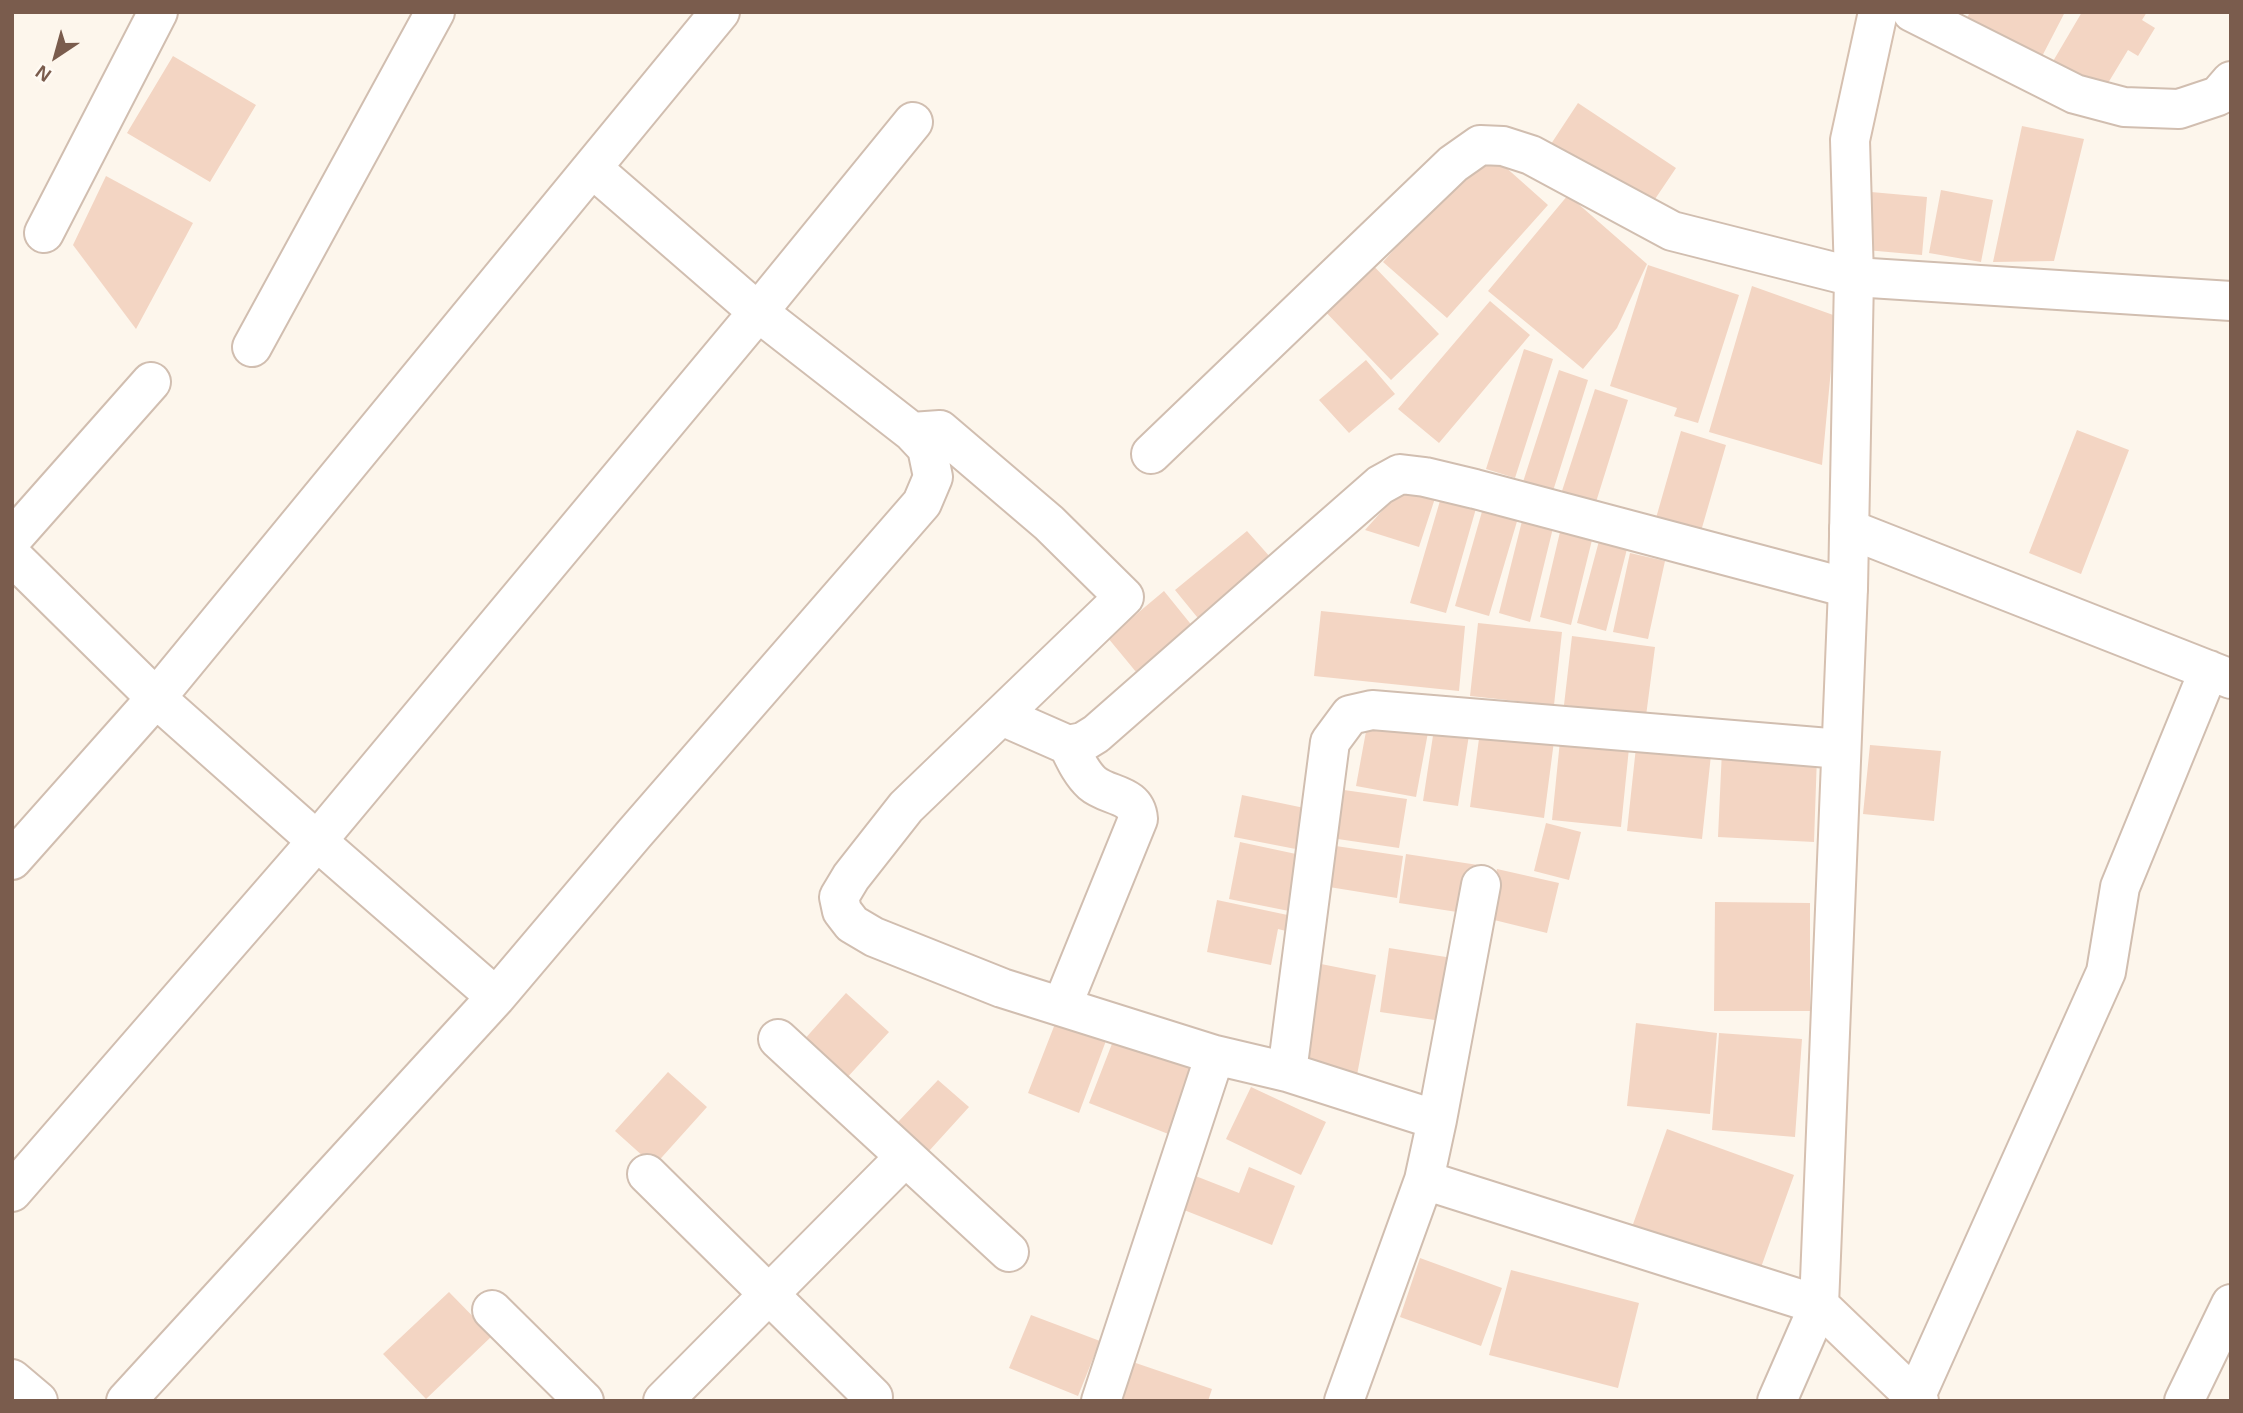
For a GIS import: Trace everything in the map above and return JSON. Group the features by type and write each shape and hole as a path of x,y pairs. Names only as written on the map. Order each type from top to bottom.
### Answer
{"street":[{"path":"44,233 158,12"},
{"path":"252,347 435,12"},
{"path":"12,860 156,698 720,12"},
{"path":"1777,1401 1819,1305 1849,588 1854,277 1850,140 1878,12"},
{"path":"1912,12 2076,94 2124,107 2179,109 2218,96 2231,81"},
{"path":"12,1192 317,841 913,122"},
{"path":"1151,454 1453,164 1480,145 1503,146 1531,155 1672,231 1854,277 2231,301"},
{"path":"126,1401 496,997 922,503 933,477 927,448 912,432 758,312 592,168"},
{"path":"12,538 151,382"},
{"path":"912,432 940,430 1049,523 1124,597 906,807 851,877 839,897 842,911 852,924 874,937 1002,988 1215,1055 1287,1072 1437,1120"},
{"path":"1002,716 1068,745 1083,742 1096,734 1380,485 1400,474 1463,486 1849,588"},
{"path":"1424,1180 1819,1305 1917,1399 2106,972 2120,887 2220,675 1849,530"},
{"path":"12,556 156,698 496,997"},
{"path":"1287,1072 1330,743 1350,715 1373,710 1841,749"},
{"path":"1062,1006 1138,818 1138,809 1132,802 1095,786 1084,776 1068,745"},
{"path":"1344,1401 1424,1180 1481,885"},
{"path":"778,1039 1009,1252"},
{"path":"1101,1401 1215,1055"},
{"path":"663,1401 905,1157"},
{"path":"647,1174 873,1397"},
{"path":"2183,1401 2231,1304"},
{"path":"492,1310 584,1401"},
{"path":"12,1379 38,1401"}],"building":[{"path":"1970,12 2065,12 2037,66 1962,28"},
{"path":"2082,12 2147,12 2142,20 2155,28 2138,56 2128,50 2102,93 2052,63"},
{"path":"173,56 256,105 210,182 127,133"},
{"path":"1578,103 1676,168 1649,208 1551,144"},
{"path":"2022,126 2084,139 2054,261 1993,262"},
{"path":"1484,148 1548,205 1447,318 1383,262"},
{"path":"106,176 193,223 136,329 73,245"},
{"path":"1941,190 1993,200 1981,262 1929,253"},
{"path":"1871,192 1927,197 1922,255 1866,250"},
{"path":"1568,195 1647,264 1617,328 1583,369 1488,291"},
{"path":"1366,258 1439,334 1391,380 1318,304"},
{"path":"1648,265 1739,295 1698,423 1674,416 1677,408 1610,386"},
{"path":"1752,286 1836,316 1822,465 1709,432"},
{"path":"1490,301 1530,335 1439,443 1398,409"},
{"path":"1524,349 1553,359 1515,478 1486,469"},
{"path":"1366,360 1395,394 1349,433 1319,400"},
{"path":"1559,370 1588,380 1553,491 1523,482"},
{"path":"1595,389 1628,400 1596,502 1562,491"},
{"path":"2077,430 2129,450 2081,574 2029,553"},
{"path":"1681,431 1726,445 1699,538 1654,525"},
{"path":"1407,483 1439,486 1419,547 1365,530"},
{"path":"1442,494 1477,505 1446,613 1410,603"},
{"path":"1483,508 1518,518 1489,616 1455,606"},
{"path":"1522,521 1553,528 1530,622 1499,613"},
{"path":"1247,531 1279,567 1206,628 1175,590"},
{"path":"1560,532 1592,540 1571,625 1540,617"},
{"path":"1599,541 1627,549 1606,631 1577,623"},
{"path":"1630,553 1665,561 1648,639 1613,632"},
{"path":"1164,591 1202,638 1146,684 1108,638"},
{"path":"1321,611 1465,626 1459,691 1314,676"},
{"path":"1478,623 1562,632 1554,705 1470,696"},
{"path":"1572,636 1655,647 1646,716 1564,705"},
{"path":"1369,715 1429,727 1416,797 1356,786"},
{"path":"1434,729 1469,735 1458,806 1423,801"},
{"path":"1480,731 1554,741 1544,818 1470,807"},
{"path":"1560,741 1629,748 1621,827 1552,820"},
{"path":"1870,745 1941,751 1934,821 1863,814"},
{"path":"1636,747 1711,755 1702,839 1627,831"},
{"path":"1722,750 1817,756 1814,842 1718,837"},
{"path":"1337,789 1407,799 1399,848 1331,838"},
{"path":"1242,795 1314,810 1306,851 1234,837"},
{"path":"1546,823 1581,832 1569,880 1534,871"},
{"path":"1240,842 1310,857 1299,913 1229,899"},
{"path":"1329,845 1403,856 1397,898 1323,886"},
{"path":"1406,854 1478,865 1470,914 1399,903"},
{"path":"1497,869 1559,883 1547,933 1486,918"},
{"path":"1217,900 1297,917 1294,933 1278,929 1271,965 1207,952"},
{"path":"1715,902 1810,903 1810,1011 1714,1011"},
{"path":"1389,948 1465,960 1455,1023 1380,1012"},
{"path":"1316,963 1376,975 1357,1075 1297,1063"},
{"path":"846,993 889,1032 844,1081 802,1042"},
{"path":"1060,1011 1110,1030 1079,1113 1028,1093"},
{"path":"1636,1023 1717,1033 1710,1114 1627,1106"},
{"path":"1719,1033 1802,1039 1795,1137 1712,1130"},
{"path":"1115,1036 1203,1069 1176,1137 1089,1103"},
{"path":"668,1072 707,1107 654,1166 615,1131"},
{"path":"938,1080 969,1107 929,1151 898,1122"},
{"path":"1251,1087 1326,1122 1301,1175 1226,1139"},
{"path":"1667,1129 1794,1175 1759,1273 1632,1227"},
{"path":"1249,1167 1295,1186 1272,1245 1179,1208 1193,1175 1239,1193"},
{"path":"1420,1258 1502,1288 1481,1346 1400,1317"},
{"path":"1511,1270 1639,1303 1618,1388 1489,1355"},
{"path":"449,1292 492,1336 426,1399 383,1354"},
{"path":"1031,1315 1100,1341 1078,1396 1009,1368"},
{"path":"1124,1359 1212,1389 1208,1401 1110,1401"}]}
